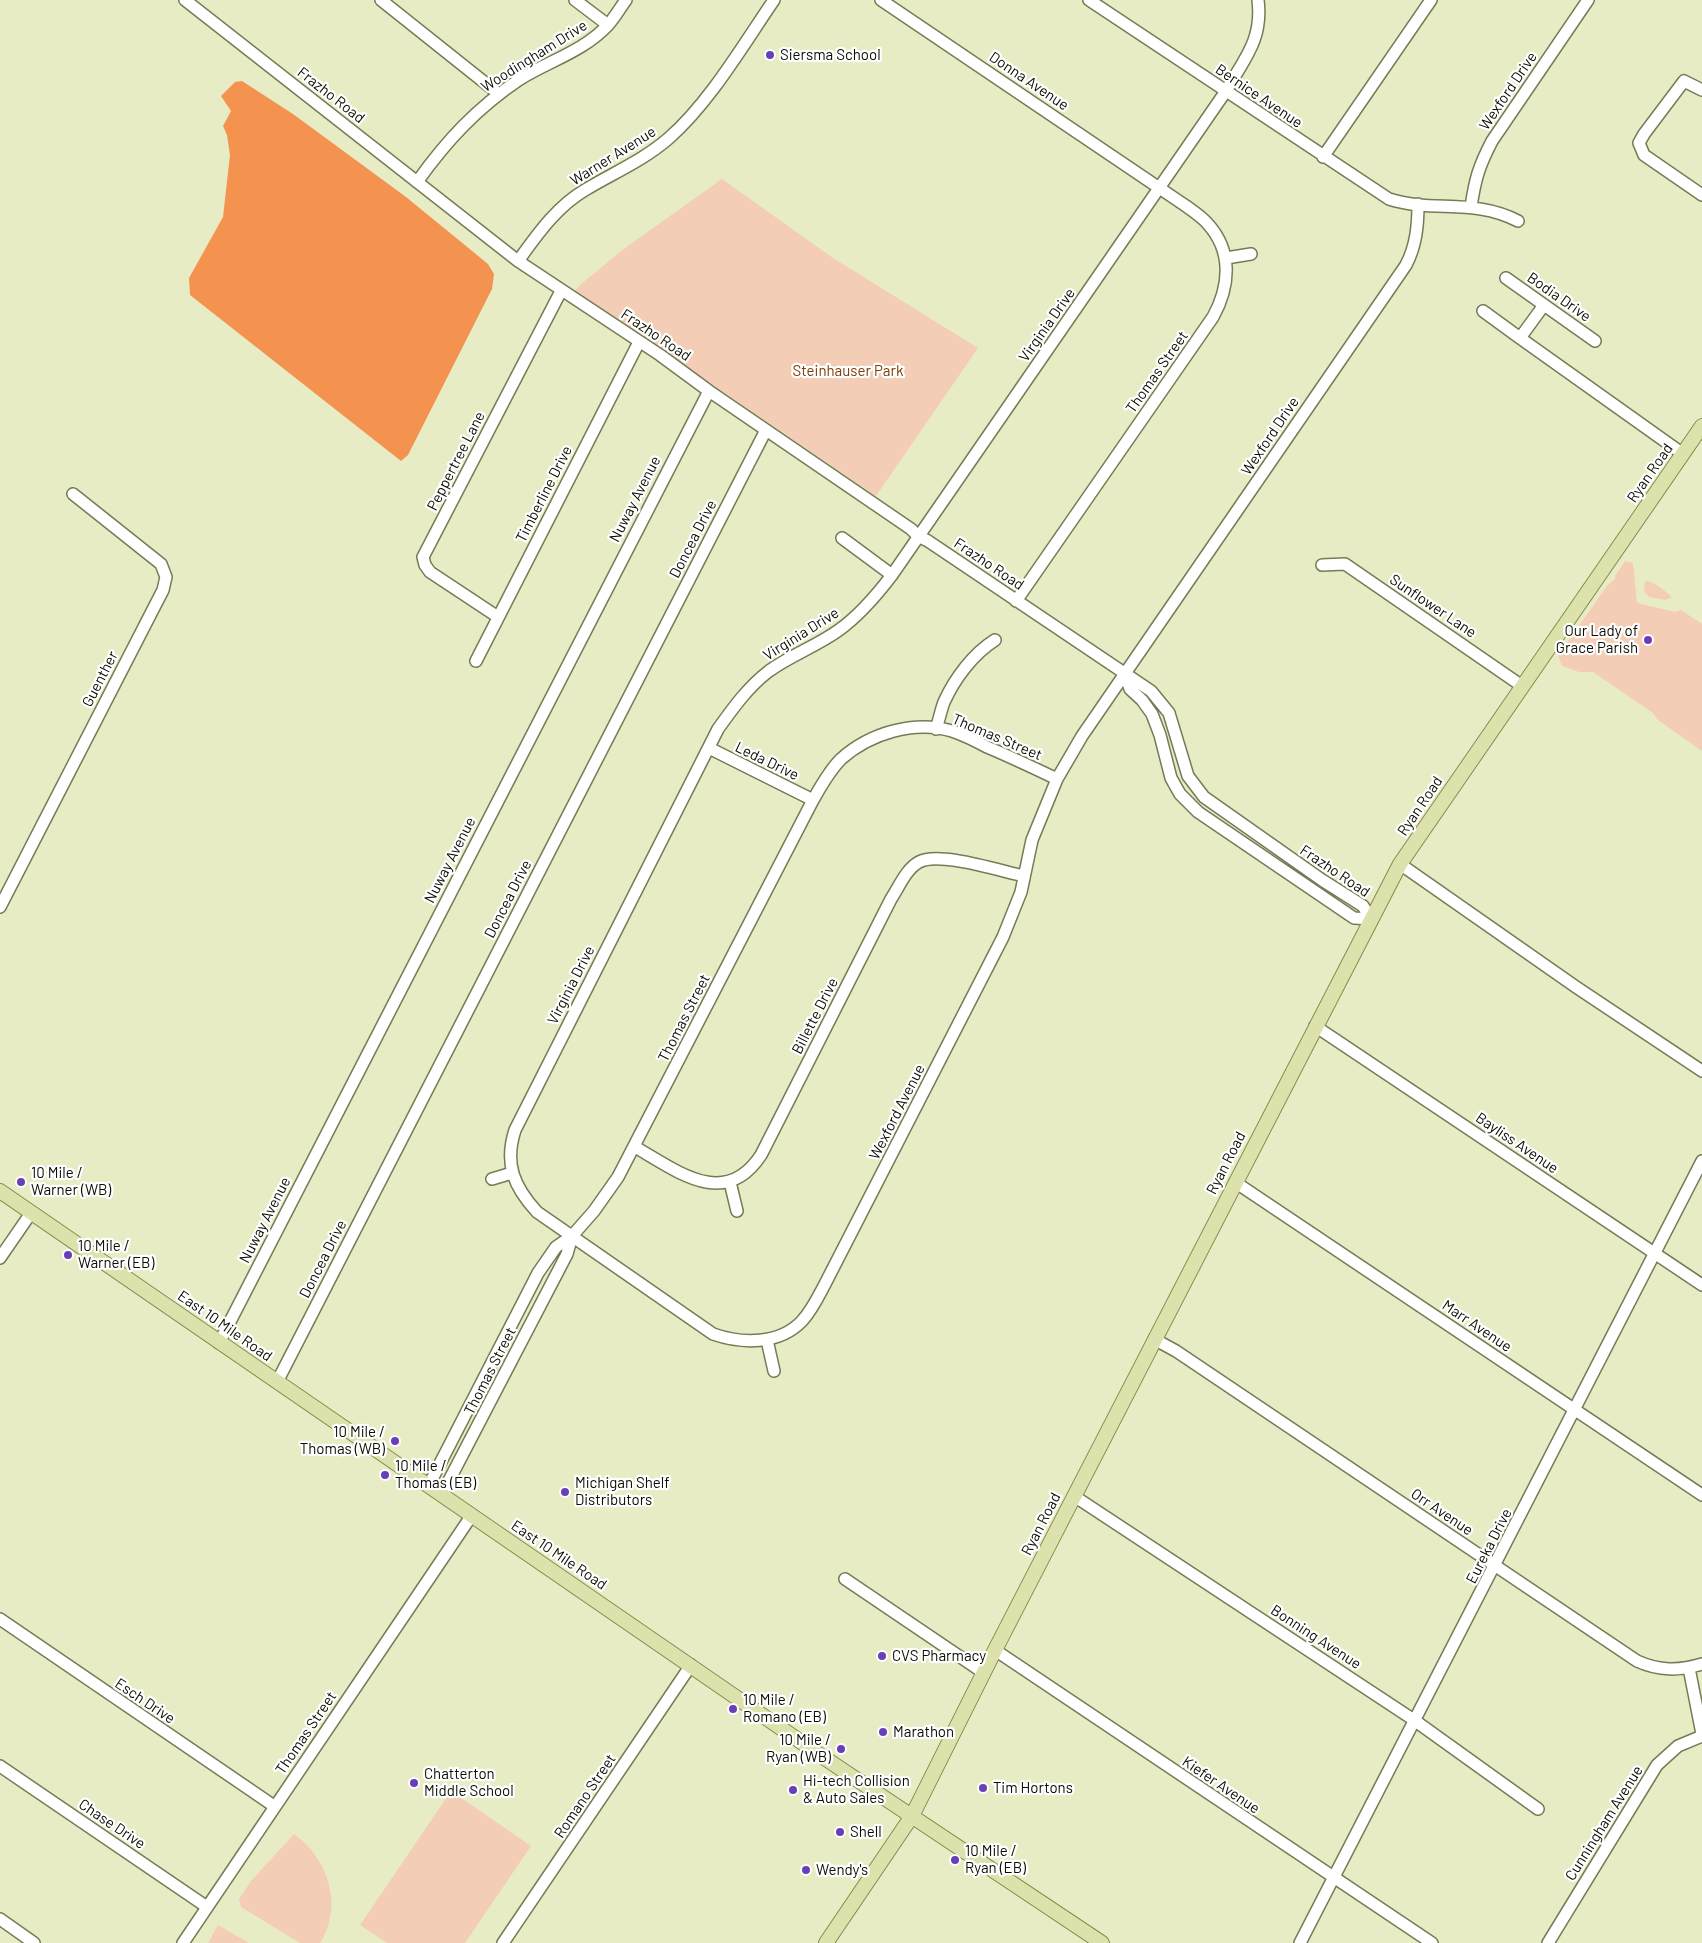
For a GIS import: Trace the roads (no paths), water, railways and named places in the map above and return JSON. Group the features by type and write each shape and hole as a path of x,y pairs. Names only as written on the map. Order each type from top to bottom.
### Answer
{"main road":[{"name":"Ryan Road","path":"826,1943 912,1816 1154,1338 1400,864 1702,426"},
{"name":"East 10 Mile Road","path":"0,1191 912,1816 1102,1943"}],"street":[{"name":"Frazho Road","path":"185,0 518,261 699,382 709,391 918,536 1151,692 1169,713 1183,764 1188,776 1204,797 1322,880 1363,906 1370,919"},
{"path":"381,0 499,94"},
{"path":"575,0 608,25"},
{"name":"Woodingham Drive","path":"417,182 454,135 474,114 499,94 540,68 576,50 608,25 626,0"},
{"name":"Warner Avenue","path":"518,261 545,224 564,205 585,190 642,158 678,130 708,95 774,0"},
{"name":"Donna Avenue","path":"881,0 1160,188"},
{"name":"Bernice Avenue","path":"1089,0 1389,199 1418,204 1471,207"},
{"name":"Virginia Drive","path":"572,1236 537,1212 518,1187 512,1173 510,1144 519,1120 718,729 743,695 768,672 783,661 838,631 870,604 892,575 1226,91 1254,43 1259,24 1258,0"},
{"path":"1323,157 1431,0"},
{"name":"Wexford Drive","path":"1471,207 1475,178 1492,141 1588,0"},
{"path":"1702,90 1684,81 1639,143 1644,155 1702,195"},
{"name":"Thomas Street","path":"1016,601 1213,317 1226,286 1228,273 1226,258 1217,236 1207,222 1160,188"},
{"name":"Wexford Drive","path":"1125,675 1406,265 1416,239 1418,204"},
{"path":"1471,207 1494,211 1518,221"},
{"path":"1226,258 1251,254"},
{"name":"Bodia Drive","path":"1506,278 1595,341"},
{"name":"Peppertree Lane","path":"498,617 430,572 424,565 423,557 561,290"},
{"path":"1520,338 1544,305"},
{"path":"1483,312 1682,454"},
{"name":"Timberline Drive","path":"476,660 639,342"},
{"name":"Nuway Avenue","path":"219,1342 709,391"},
{"name":"Doncea Drive","path":"277,1382 766,430"},
{"name":"Guenther","path":"0,907 163,590 166,577 160,564 73,494"},
{"path":"842,538 892,575"},
{"name":"Sunflower Lane","path":"1322,566 1345,564 1522,686"},
{"path":"936,729 944,702 954,685 974,657 995,640"},
{"name":"Frazho Road","path":"1125,675 1130,689 1142,700 1152,714 1160,735 1171,778 1188,803 1198,812 1354,918 1370,919"},
{"name":"Wexford Avenue","path":"572,1236 694,1323 713,1334 729,1340 767,1340 786,1333 800,1322 812,1308 826,1284 1003,937 1021,892 1032,840 1057,779 1082,736 1125,675"},
{"name":"Thomas Street","path":"442,1494 567,1254 572,1236 604,1198 635,1147 813,800 827,776 840,760 869,739 918,727 952,731 1057,779"},
{"name":"Leda Drive","path":"709,748 813,800"},
{"name":"Billette Drive","path":"730,1182 743,1174 761,1155 891,899 912,867 924,860 944,858 1024,876"},
{"path":"1400,864 1576,987 1702,1071"},
{"name":"Bayliss Avenue","path":"1315,1026 1702,1285"},
{"path":"635,1147 694,1178 721,1184 730,1182 737,1211"},
{"name":"Eureka Drive","path":"1300,1943 1702,1161"},
{"path":"492,1179 512,1173"},
{"name":"Marr Avenue","path":"1235,1182 1702,1495"},
{"path":"0,1258 31,1213"},
{"path":"429,1485 538,1273 556,1247 572,1236"},
{"name":"Orr Avenue","path":"1154,1338 1637,1661 1663,1669 1689,1668"},
{"path":"767,1340 774,1371"},
{"path":"504,1342 517,1350"},
{"path":"479,1387 495,1393"},
{"name":"Bonning Avenue","path":"1074,1496 1414,1720 1538,1809"},
{"name":"Thomas Street","path":"183,1943 472,1514"},
{"path":"845,1579 984,1674"},
{"name":"Esch Drive","path":"0,1620 274,1806"},
{"name":"Kiefer Avenue","path":"995,1650 1432,1943"},
{"name":"Romano Street","path":"503,1943 691,1664"},
{"path":"1702,1664 1689,1668 1702,1735"},
{"name":"Cunningham Avenue","path":"1548,1943 1657,1765 1678,1746 1702,1735"},
{"name":"Chase Drive","path":"0,1766 207,1907"},
{"path":"0,1919 30,1942"}],"place":[{"name":"Siersma School","path":"770,55"},
{"name":"Our Lady of Grace Parish","path":"1648,640"},
{"name":"10 Mile / Warner (WB)","path":"21,1182"},
{"name":"10 Mile / Warner (EB)","path":"68,1255"},
{"name":"10 Mile / Thomas (WB)","path":"395,1441"},
{"name":"10 Mile / Thomas (EB)","path":"385,1475"},
{"name":"Michigan Shelf Distributors","path":"565,1492"},
{"name":"CVS Pharmacy","path":"882,1656"},
{"name":"10 Mile / Romano (EB)","path":"733,1709"},
{"name":"Marathon","path":"883,1732"},
{"name":"10 Mile / Ryan (WB)","path":"841,1749"},
{"name":"Chatterton Middle School","path":"414,1783"},
{"name":"Tim Hortons","path":"983,1788"},
{"name":"Hi-tech Collision & Auto Sales","path":"793,1790"},
{"name":"Shell","path":"840,1832"},
{"name":"10 Mile / Ryan (EB)","path":"955,1860"},
{"name":"Wendy's","path":"806,1870"}],"park label":[{"name":"Steinhauser Park","path":"848,371"}]}
